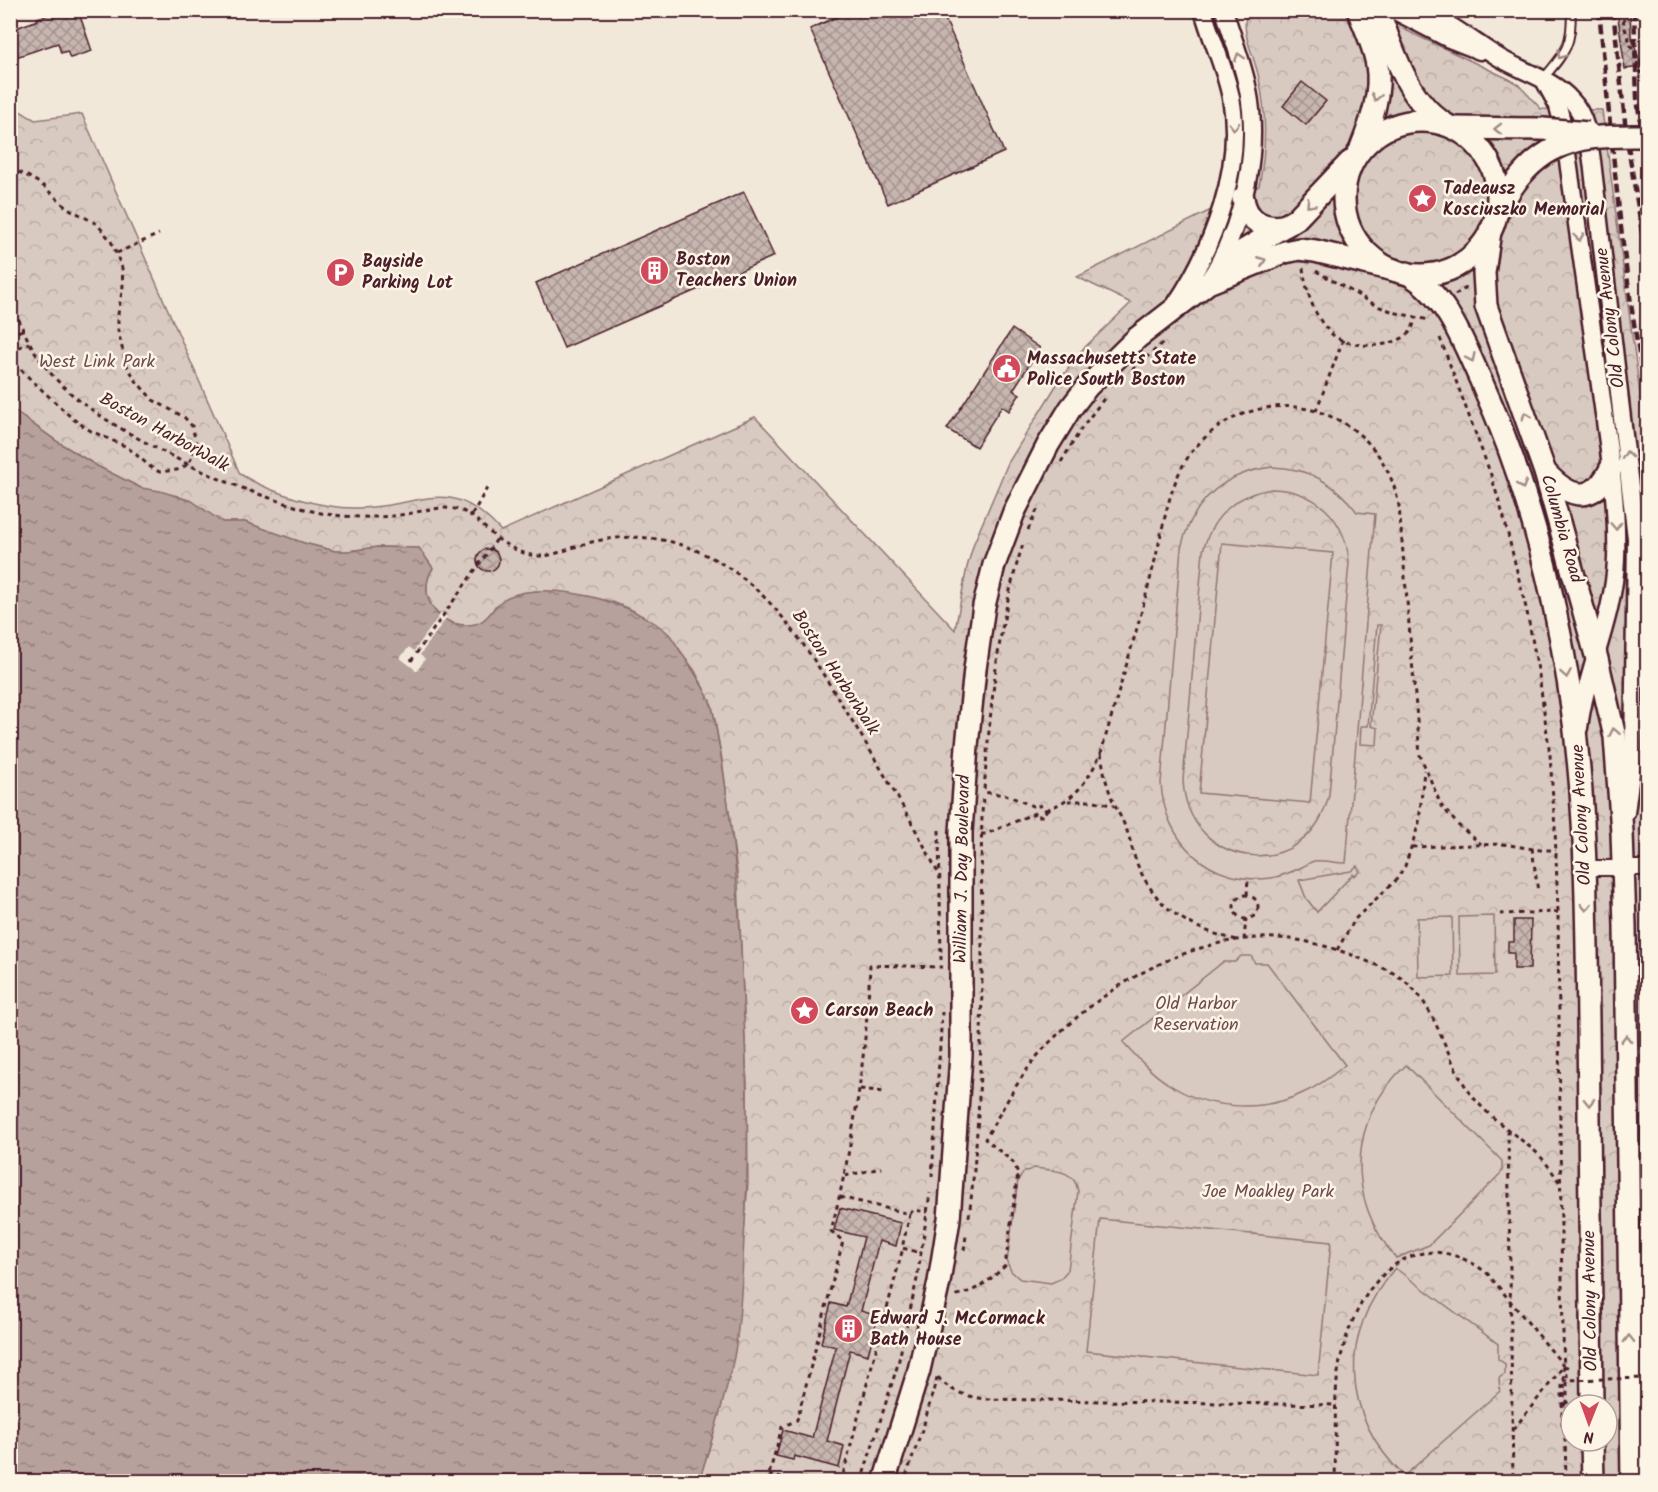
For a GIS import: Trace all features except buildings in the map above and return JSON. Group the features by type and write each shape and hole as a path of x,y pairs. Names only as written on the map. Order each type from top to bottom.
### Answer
{"main road":[{"path":"1358,10 1377,64 1379,83 1371,118 1359,151 1349,170 1345,187 1346,217 1353,234 1377,261 1401,271 1436,273 1455,266 1478,249 1492,225 1498,201 1497,189 1491,166 1474,142 1433,115 1408,83 1395,54 1391,11"},
{"path":"1359,151 1379,133 1401,123 1425,121 1451,127"},
{"name":"Columbia Road","path":"1451,127 1543,129 1603,135 1647,136"},
{"name":"Columbia Road","path":"1603,135 1578,139 1550,151 1533,162 1518,177 1492,225 1484,273 1486,306 1545,471 1597,658 1615,737 1622,832"},
{"name":"William J. Day Boulevard","path":"884,1482 920,1370 939,1282 949,1219 961,1056 962,805 982,618 989,584 1002,542 1024,489 1066,414 1087,387 1111,361 1171,310 1208,283 1225,264 1290,224 1359,151"},
{"path":"1243,198 1248,213 1261,225 1279,227 1290,224"},
{"name":"William J. Day Boulevard","path":"1208,283 1294,250 1315,250 1401,271"},
{"name":"Columbia Road","path":"1401,271 1426,286 1443,306 1490,399 1510,450 1535,532 1553,606 1568,688 1578,764"},
{"path":"1545,471 1560,487 1578,495 1597,488 1611,468"},
{"name":"Old Colony Avenue","path":"1578,764 1585,868 1592,1393"},
{"name":"Old Colony Avenue","path":"1622,832 1632,1482"},
{"path":"1592,1453 1593,1482"}],"street":[{"path":"1193,10 1224,69"},
{"name":"William J. Day Boulevard","path":"1171,310 1184,291 1200,259 1221,207 1229,180 1233,146 1234,123 1231,99 1224,69 1203,10"},
{"name":"William J. Day Boulevard","path":"1208,283 1225,251 1243,198 1251,154 1251,112 1246,79 1224,10"},
{"path":"1229,28 1230,10"},
{"path":"1425,10 1496,55 1542,80"},
{"path":"1441,10 1458,29"},
{"path":"1391,11 1466,47 1496,55"},
{"name":"Old Colony Avenue","path":"1542,80 1558,106 1563,126 1611,468 1616,532 1616,561 1609,614 1582,707 1578,764"},
{"name":"Old Colony Avenue","path":"1542,80 1572,100 1585,125 1590,146 1634,511 1637,569 1633,758 1622,832"},
{"path":"1585,868 1647,868"}],"lane":[{"path":"1542,80 1566,49 1572,26 1569,10"}],"path":[{"path":"1623,10 1624,26 1647,92"},
{"path":"10,169 34,179 66,207 97,225 111,241 117,253 123,278 118,314 121,350 126,364 143,390 160,405 184,417 192,426 196,443 188,465 177,470 160,472 153,470 127,447 83,427 18,366 10,352 29,343"},
{"path":"117,253 159,234"},
{"path":"1295,265 1305,266 1308,291 1318,317 1333,335 1343,340 1369,345 1389,342 1409,332 1416,317"},
{"path":"1314,270 1377,306 1416,317 1429,318 1433,325"},
{"name":"Boston HarborWalk","path":"10,293 22,330 29,343 52,375 72,395 128,432 188,465 231,485 320,513 353,517 377,517 446,508 463,511 472,516 496,539 511,547 539,556 608,539 642,537 658,539 702,553 748,582 768,598 800,639 876,759 939,875 942,968 870,965 867,1033 860,1089"},
{"path":"10,336 22,330"},
{"path":"1437,331 1491,475 1504,518 1527,612 1539,675 1550,755 1558,912 1566,1482"},
{"path":"1124,377 1166,340"},
{"path":"1316,411 1343,340"},
{"path":"1059,465 1083,426 1108,393"},
{"path":"1035,813 1043,816 1046,810 1066,801 1086,781 1101,753 1167,510 1186,460 1211,432 1247,412 1277,406 1300,407 1345,423 1368,442 1380,456 1394,483 1399,506 1418,739 1424,769 1445,810 1481,844"},
{"path":"472,516 487,488"},
{"path":"968,1220 981,1047 983,792 995,673 1006,604 1023,543 1038,508"},
{"path":"411,661 496,539"},
{"path":"1101,753 1109,792 1138,865 1149,886 1160,900 1192,925 1238,940"},
{"path":"1337,950 1355,919 1398,878 1405,866 1413,847 1421,806 1424,769"},
{"path":"983,792 1006,795 1035,807 1042,805 1046,810"},
{"path":"1066,801 1095,801 1116,806"},
{"path":"1035,807 1035,813"},
{"path":"981,834 986,834 1035,813"},
{"path":"939,830 939,875"},
{"path":"1413,847 1481,844 1556,850"},
{"path":"1532,848 1538,892"},
{"path":"1247,895 1248,879"},
{"path":"1247,895 1255,899 1258,905 1254,915 1246,918 1236,913 1234,905 1238,898 1247,895"},
{"path":"1500,914 1558,912"},
{"path":"1244,940 1246,918"},
{"path":"985,1139 1019,1081 1049,1042 1085,1009 1113,989 1151,968 1189,952 1238,940 1283,938 1319,944 1337,950 1395,974 1411,986 1432,1018 1455,1069 1469,1092 1485,1110 1542,1158 1561,1184"},
{"path":"932,1177 942,1002"},
{"path":"767,1482 782,1427 797,1420 843,1241 831,1231 840,1197 860,1089 885,1092"},
{"path":"1508,1130 1512,1482"},
{"path":"958,1284 956,1295 968,1293 979,1288 1005,1266 1018,1173 1003,1152 985,1139 976,1137"},
{"path":"844,1176 881,1168"},
{"path":"861,1482 898,1364 917,1279 930,1192"},
{"path":"840,1197 910,1214"},
{"path":"841,1482 910,1214 913,1210 928,1212"},
{"path":"963,1253 967,1231"},
{"path":"903,1248 921,1253"},
{"path":"1335,1482 1337,1381 1352,1323 1372,1286 1394,1264 1412,1255 1438,1251 1454,1254 1472,1261 1487,1273 1567,1367 1567,1379 1567,1391 1567,1415 1567,1427 1562,1428 1562,1381 1565,1380 1577,1380 1589,1379 1647,1378"},
{"path":"1512,1431 1564,1366"},
{"path":"904,1482 940,1368"},
{"path":"938,1377 944,1384 960,1393 985,1399 1337,1406"},
{"path":"769,1475 796,1482"}],"green space":[{"name":"Old Harbor Reservation","path":"1247,11 1365,11 1509,79 1519,85 1541,109 1602,110 1648,454 1647,1481 699,1481 734,1354 748,1183 747,1083 738,879 722,759 712,705 695,671 669,635 634,611 613,602 588,596 535,591 495,606 488,617 475,625 463,626 451,623 440,616 432,606 427,582 433,568 419,548 378,547 335,551 304,543 245,522 222,522 178,496 141,488 97,466 58,442 11,408 10,105 35,120 82,114 240,474 252,481 313,503 344,508 381,506 434,497 450,498 465,503 482,513 501,531 755,417 955,630 974,543 1008,463 1059,381 1082,350 1131,303 1077,277 1259,186 1264,146 1262,92 1245,28"},
{"path":"1272,467 1298,470 1309,474 1330,485 1357,512 1375,514 1346,863 1314,861 1279,876 1249,879 1228,875 1194,856 1181,841 1171,824 1164,804 1161,783 1181,548 1186,531 1202,503 1213,492 1239,475","holes":["1272,489 1288,491 1315,501 1326,510 1335,520 1347,547 1349,562 1329,795 1317,824 1298,843 1275,854 1250,855 1225,848 1205,833 1190,810 1183,780 1203,551 1213,527 1227,509 1247,496 1259,492"]},
{"path":"1222,543 1333,553 1310,803 1199,793"},
{"path":"1377,625 1381,625 1371,726 1378,728 1377,745 1360,744 1361,726 1368,726"},
{"path":"1357,866 1360,872 1354,876 1353,874 1317,912 1306,898 1299,880 1351,871"},
{"path":"1494,916 1495,975 1460,976 1459,917"},
{"path":"1452,917 1453,976 1418,977 1417,918"},
{"path":"1241,956 1251,956 1255,963 1267,963 1345,1065 1303,1093 1270,1104 1234,1106 1199,1099 1182,1092 1155,1074 1123,1042 1223,962 1235,962"},
{"path":"1406,1065 1502,1161 1502,1172 1429,1245 1396,1258 1379,1235 1368,1211 1361,1185 1360,1160 1364,1134 1373,1110 1387,1086"},
{"path":"1034,1168 1067,1174 1076,1184 1078,1191 1068,1270 1060,1279 1051,1283 1020,1279 1011,1271 1007,1262 1018,1180 1024,1172"},
{"path":"1100,1219 1331,1242 1318,1375 1086,1351"},
{"path":"1395,1268 1498,1344 1498,1359 1505,1364 1505,1374 1499,1378 1500,1391 1404,1476 1383,1452 1368,1427 1358,1401 1354,1374 1356,1347 1364,1320 1376,1294"}],"water":[{"path":"10,408 97,466 141,488 192,501 222,522 245,522 304,543 335,551 378,547 419,548 433,568 428,578 427,588 432,606 438,614 455,624 466,625 481,622 502,600 526,592 547,591 592,597 615,604 654,623 669,634 693,671 709,699 713,712 731,827 740,933 747,1118 746,1209 736,1343 722,1404 699,1481 11,1481"}],"pier":[{"path":"441,613 447,617 420,655 425,659 417,671 400,658 409,647 414,651"}],"railway":[{"path":"1599,10 1624,256 1648,402"},
{"path":"1613,10 1627,140 1648,269"},
{"path":"1634,10 1637,98 1648,179"}],"place":[{"name":"Tadeausz Kosciuszko Memorial","path":"1422,199"},
{"name":"Boston Teachers Union","path":"655,270"},
{"name":"Bayside Parking Lot","path":"341,272"},
{"name":"Massachusetts State Police South Boston","path":"1006,369"},
{"name":"Carson Beach","path":"804,1011"},
{"name":"Edward J. McCormack Bath House","path":"849,1329"}],"park label":[{"name":"West Link Park","path":"97,362"},
{"name":"Joe Moakley Park","path":"1268,1192"}]}
